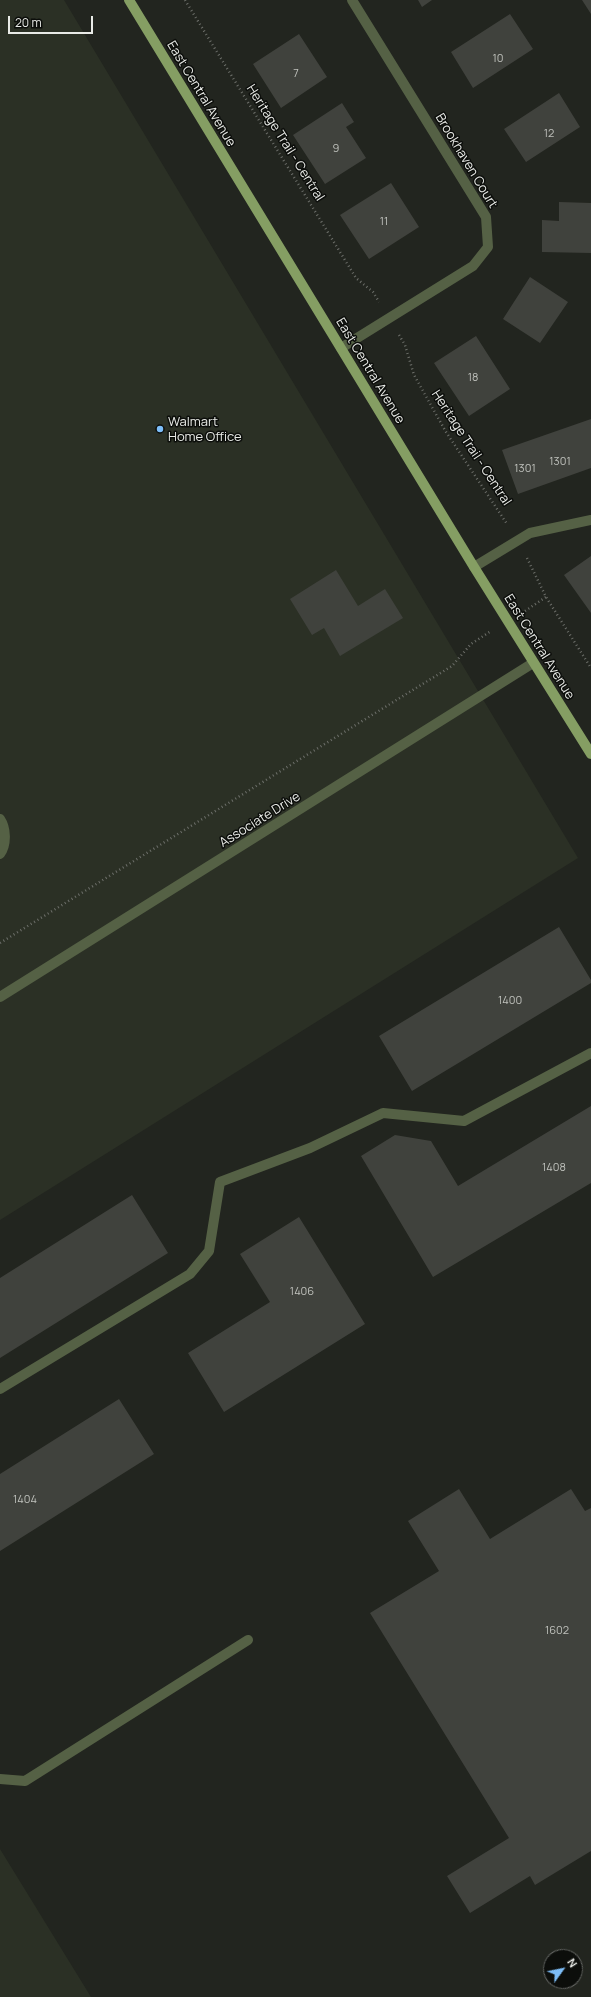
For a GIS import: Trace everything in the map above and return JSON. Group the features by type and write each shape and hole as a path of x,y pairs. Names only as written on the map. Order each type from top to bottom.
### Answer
{"main road":[{"name":"East Central Avenue","path":"129,0 474,568 591,754"}],"street":[{"name":"Brookhaven Court","path":"341,348 473,266 488,247 486,217 352,0"},
{"path":"474,568 530,533 591,520"},
{"name":"Associate Drive","path":"0,997 533,663"},
{"path":"0,819 4,825 4,848 0,854"},
{"path":"0,1389 190,1274 209,1251 220,1182 310,1148 383,1113 464,1121 591,1053"},
{"path":"0,1779 25,1781 248,1640"}],"path":[{"name":"Heritage Trail - Central","path":"185,0 356,278 373,292"},
{"name":"Heritage Trail - Central","path":"405,345 414,376 446,432 503,516"},
{"path":"532,566 546,597 591,668"},
{"path":"541,600 546,597"},
{"path":"0,943 452,666 471,644"}],"shaded area":[{"name":"Walmart Home Office","path":"0,0 64,0 578,858 0,1220"},
{"path":"0,1849 91,1997 0,1997"}],"building":[{"path":"418,0 432,0 422,7"},
{"path":"582,0 591,0 591,14"},
{"path":"510,14 533,49 473,88 451,52"},
{"path":"299,34 327,77 281,108 253,64"},
{"path":"559,93 580,127 526,162 504,129"},
{"path":"342,103 354,122 346,127 366,158 325,184 293,135"},
{"path":"391,183 419,227 369,259 340,215"},
{"path":"559,202 591,203 591,253 542,252 542,220 559,221"},
{"path":"530,277 568,302 540,343 503,319"},
{"path":"476,336 510,389 469,416 434,363"},
{"path":"591,419 591,468 518,494 502,450"},
{"path":"591,556 591,613 564,575"},
{"path":"336,570 358,606 385,589 403,618 340,656 324,628 312,635 290,599"},
{"path":"559,927 591,980 591,983 412,1091 379,1036"},
{"path":"591,1106 591,1183 433,1277 361,1156 395,1135 431,1141 458,1186"},
{"path":"132,1195 168,1253 0,1358 0,1278"},
{"path":"299,1217 365,1324 224,1412 188,1353 270,1302 240,1254"},
{"path":"119,1399 154,1454 0,1551 0,1474"},
{"path":"459,1489 490,1539 571,1489 585,1511 591,1508 591,1851 535,1885 530,1876 470,1913 447,1876 509,1838 370,1613 439,1571 408,1521"}],"place":[{"name":"Walmart Home Office","path":"160,429"}]}
